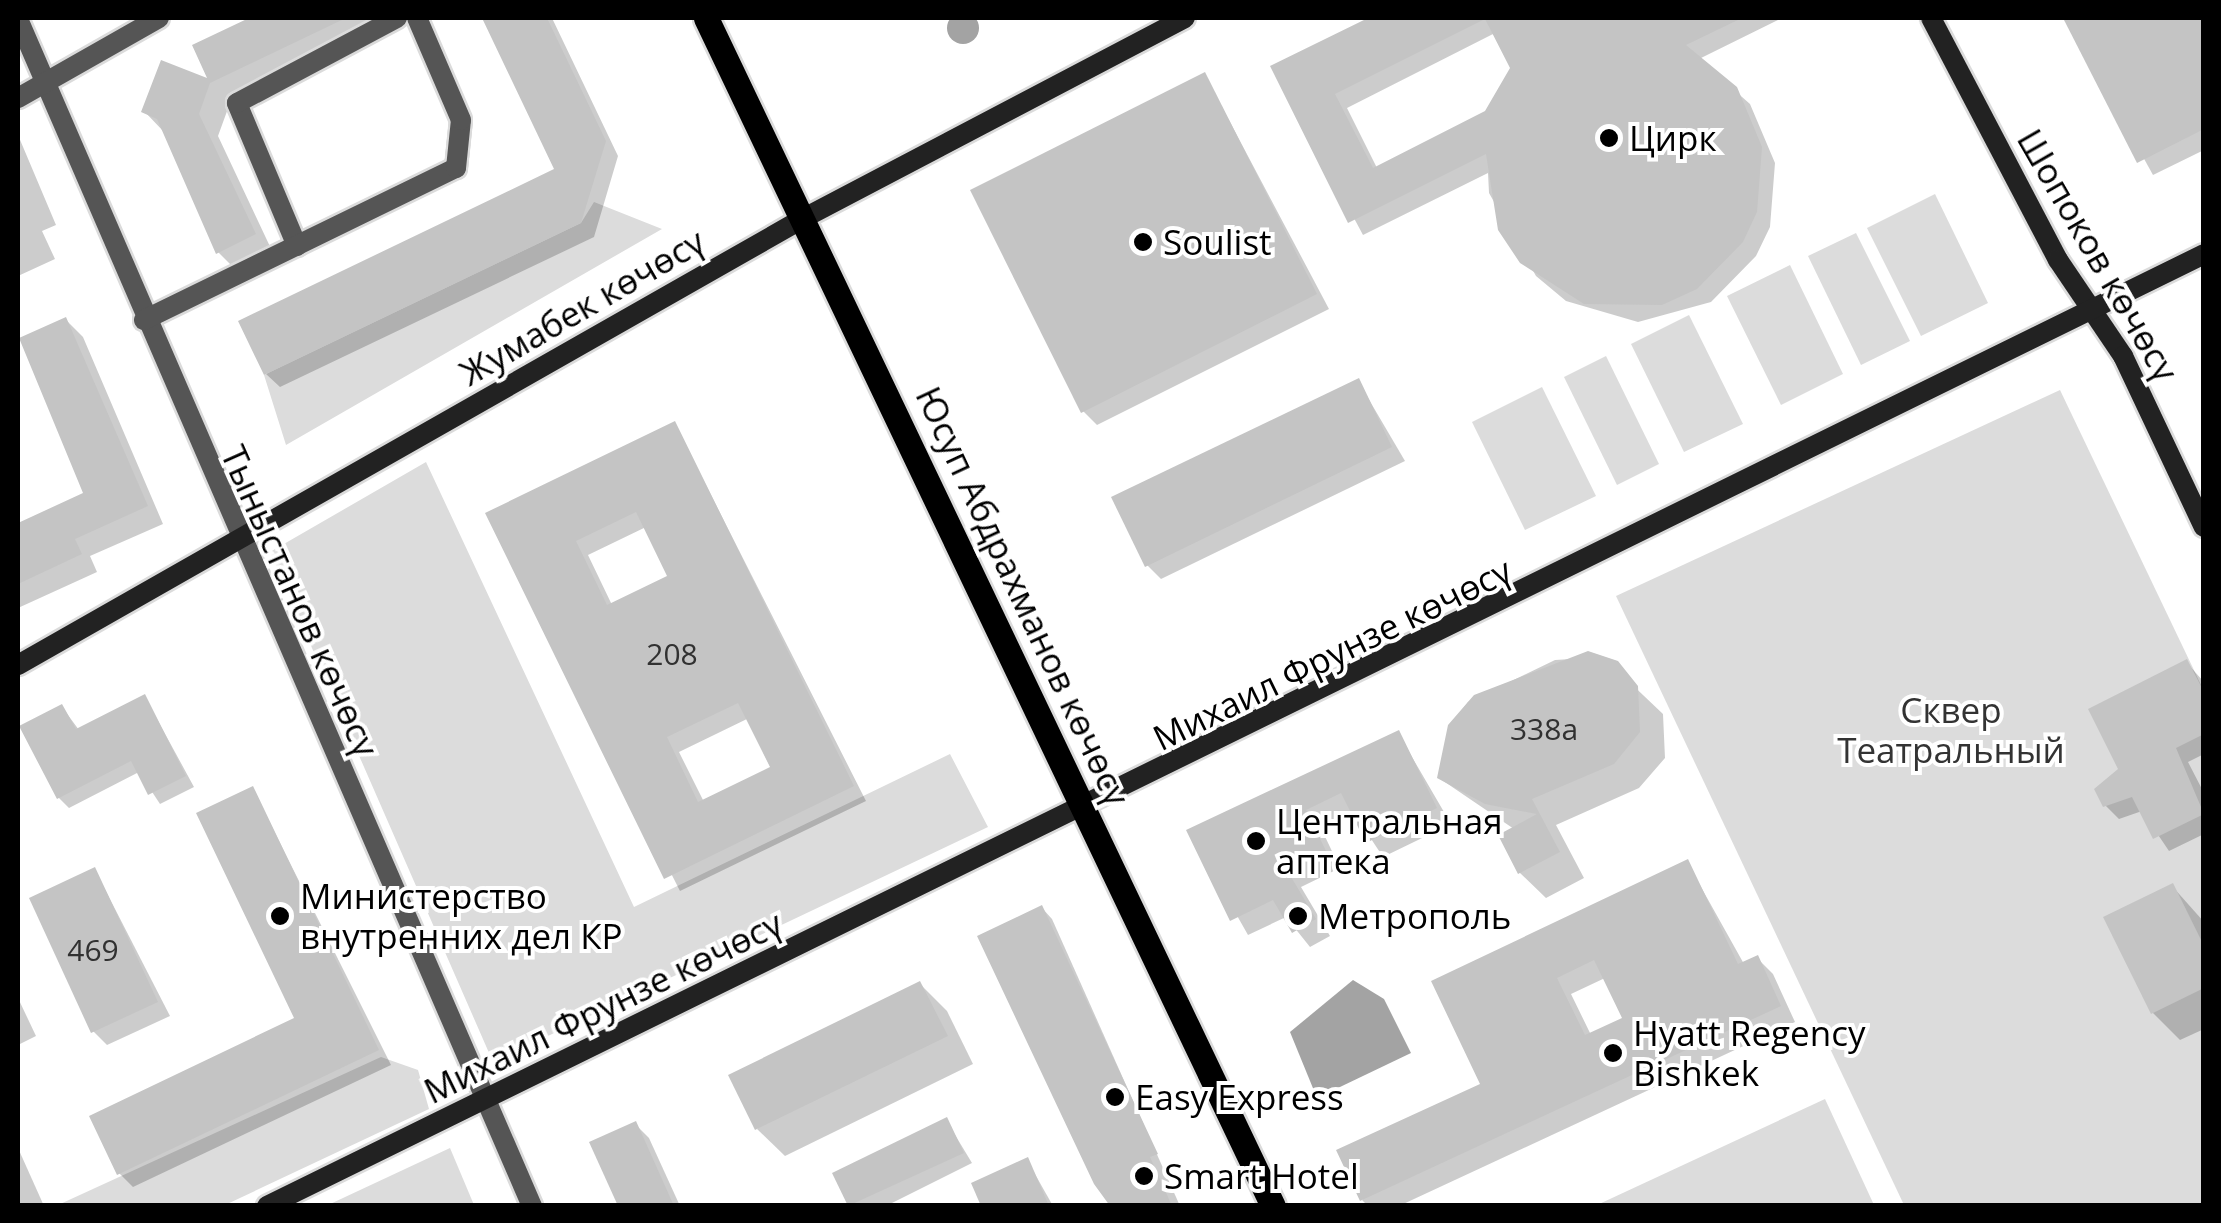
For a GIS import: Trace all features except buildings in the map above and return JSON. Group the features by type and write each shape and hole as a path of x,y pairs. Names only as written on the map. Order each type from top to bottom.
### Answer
{"main road":[{"name":"Юсуп Абдрахманов көчөсү","path":"706,18 1274,1206"},
{"name":"Жумабек көчөсү","path":"18,665 804,218 1185,18"},
{"name":"Шопоков көчөсү","path":"1931,18 2092,311 2123,356 2204,527"},
{"name":"Михаил Фрунзе көчөсү","path":"267,1206 1086,810 2204,254"}],"street":[{"path":"18,98 159,18"},
{"path":"297,246 237,103 398,18"},
{"path":"144,320 297,246 462,158 461,120 416,18"},
{"name":"Тыныстанов көчөсү","path":"18,19 236,540 532,1206"}],"green space":[{"path":"1935,194 1988,303 1921,336 1867,228"},
{"path":"594,202 662,229 286,445 264,375 581,223"},
{"path":"1856,233 1910,341 1861,365 1808,256"},
{"path":"1790,265 1843,374 1781,405 1727,296"},
{"path":"1689,315 1743,424 1684,452 1631,344"},
{"path":"1606,356 1659,464 1617,485 1564,377"},
{"path":"1542,387 1596,496 1525,530 1472,422"},
{"name":"Сквер Театральный","path":"2060,390 2203,689 2203,1205 1904,1205 1616,596"},
{"path":"426,462 634,907 950,754 988,827 493,1062 270,552"},
{"path":"381,1057 418,1070 429,1109 225,1205 58,1205"},
{"path":"1825,1099 1874,1205 1597,1205"},
{"path":"450,1148 474,1205 328,1205"}],"shaded area":[{"path":"963,12 974,17 979,28 974,39 963,44 952,39 947,28 952,17"},
{"path":"1353,980 1384,999 1411,1053 1317,1098 1290,1032"}],"place":[{"name":"Цирк","path":"1609,138"},
{"name":"Soulist","path":"1143,242"},
{"name":"Центральная аптека","path":"1256,841"},
{"name":"Министерство внутренних дел КР","path":"280,916"},
{"name":"Метрополь","path":"1298,916"},
{"name":"Hyatt Regency Bishkek","path":"1613,1053"},
{"name":"Easy Express","path":"1115,1097"},
{"name":"Smart Hotel","path":"1144,1176"}]}
